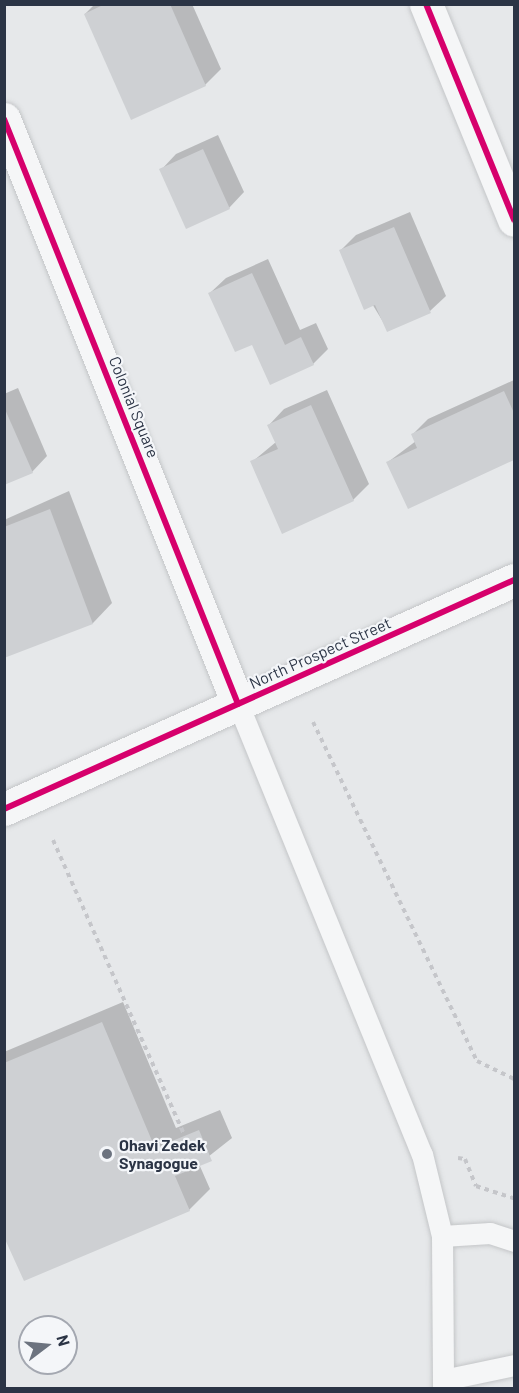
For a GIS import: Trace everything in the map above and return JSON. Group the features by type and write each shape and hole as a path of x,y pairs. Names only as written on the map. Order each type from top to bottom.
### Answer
{"street":[{"path":"426,4 514,220"},
{"name":"Colonial Square","path":"4,119 238,704"},
{"name":"North Prospect Street","path":"4,808 514,580"}],"lane":[{"path":"238,704 422,1154 442,1236 443,1384 514,1365"},
{"path":"442,1236 490,1233 514,1241"}],"path":[{"path":"313,722 477,1061 514,1079"},
{"path":"53,840 183,1132"},
{"path":"422,1154 465,1159 476,1186 514,1198"}],"building":[{"path":"105,4 170,4 206,86 131,120 84,14"},
{"path":"203,149 230,209 186,229 159,169"},
{"path":"394,227 431,313 387,332 375,305 364,310 339,250"},
{"path":"252,273 285,345 301,337 314,365 270,385 252,345 235,352 208,293"},
{"path":"504,391 514,413 514,460 408,509 386,462 417,448 411,434"},
{"path":"311,405 354,501 282,534 250,461 278,449 267,425"},
{"path":"4,407 33,473 4,485"},
{"path":"50,509 93,624 4,658 4,527"},
{"name":"Ohavi Zedek Synagogue","path":"102,1022 155,1148 199,1130 212,1161 175,1176 190,1211 24,1281 4,1237 4,1063"}],"cycle path":[{"path":"426,4 514,220"},
{"path":"4,119 238,704"},
{"path":"4,809 514,580"}],"place":[{"name":"Ohavi Zedek Synagogue","path":"107,1154"}]}
